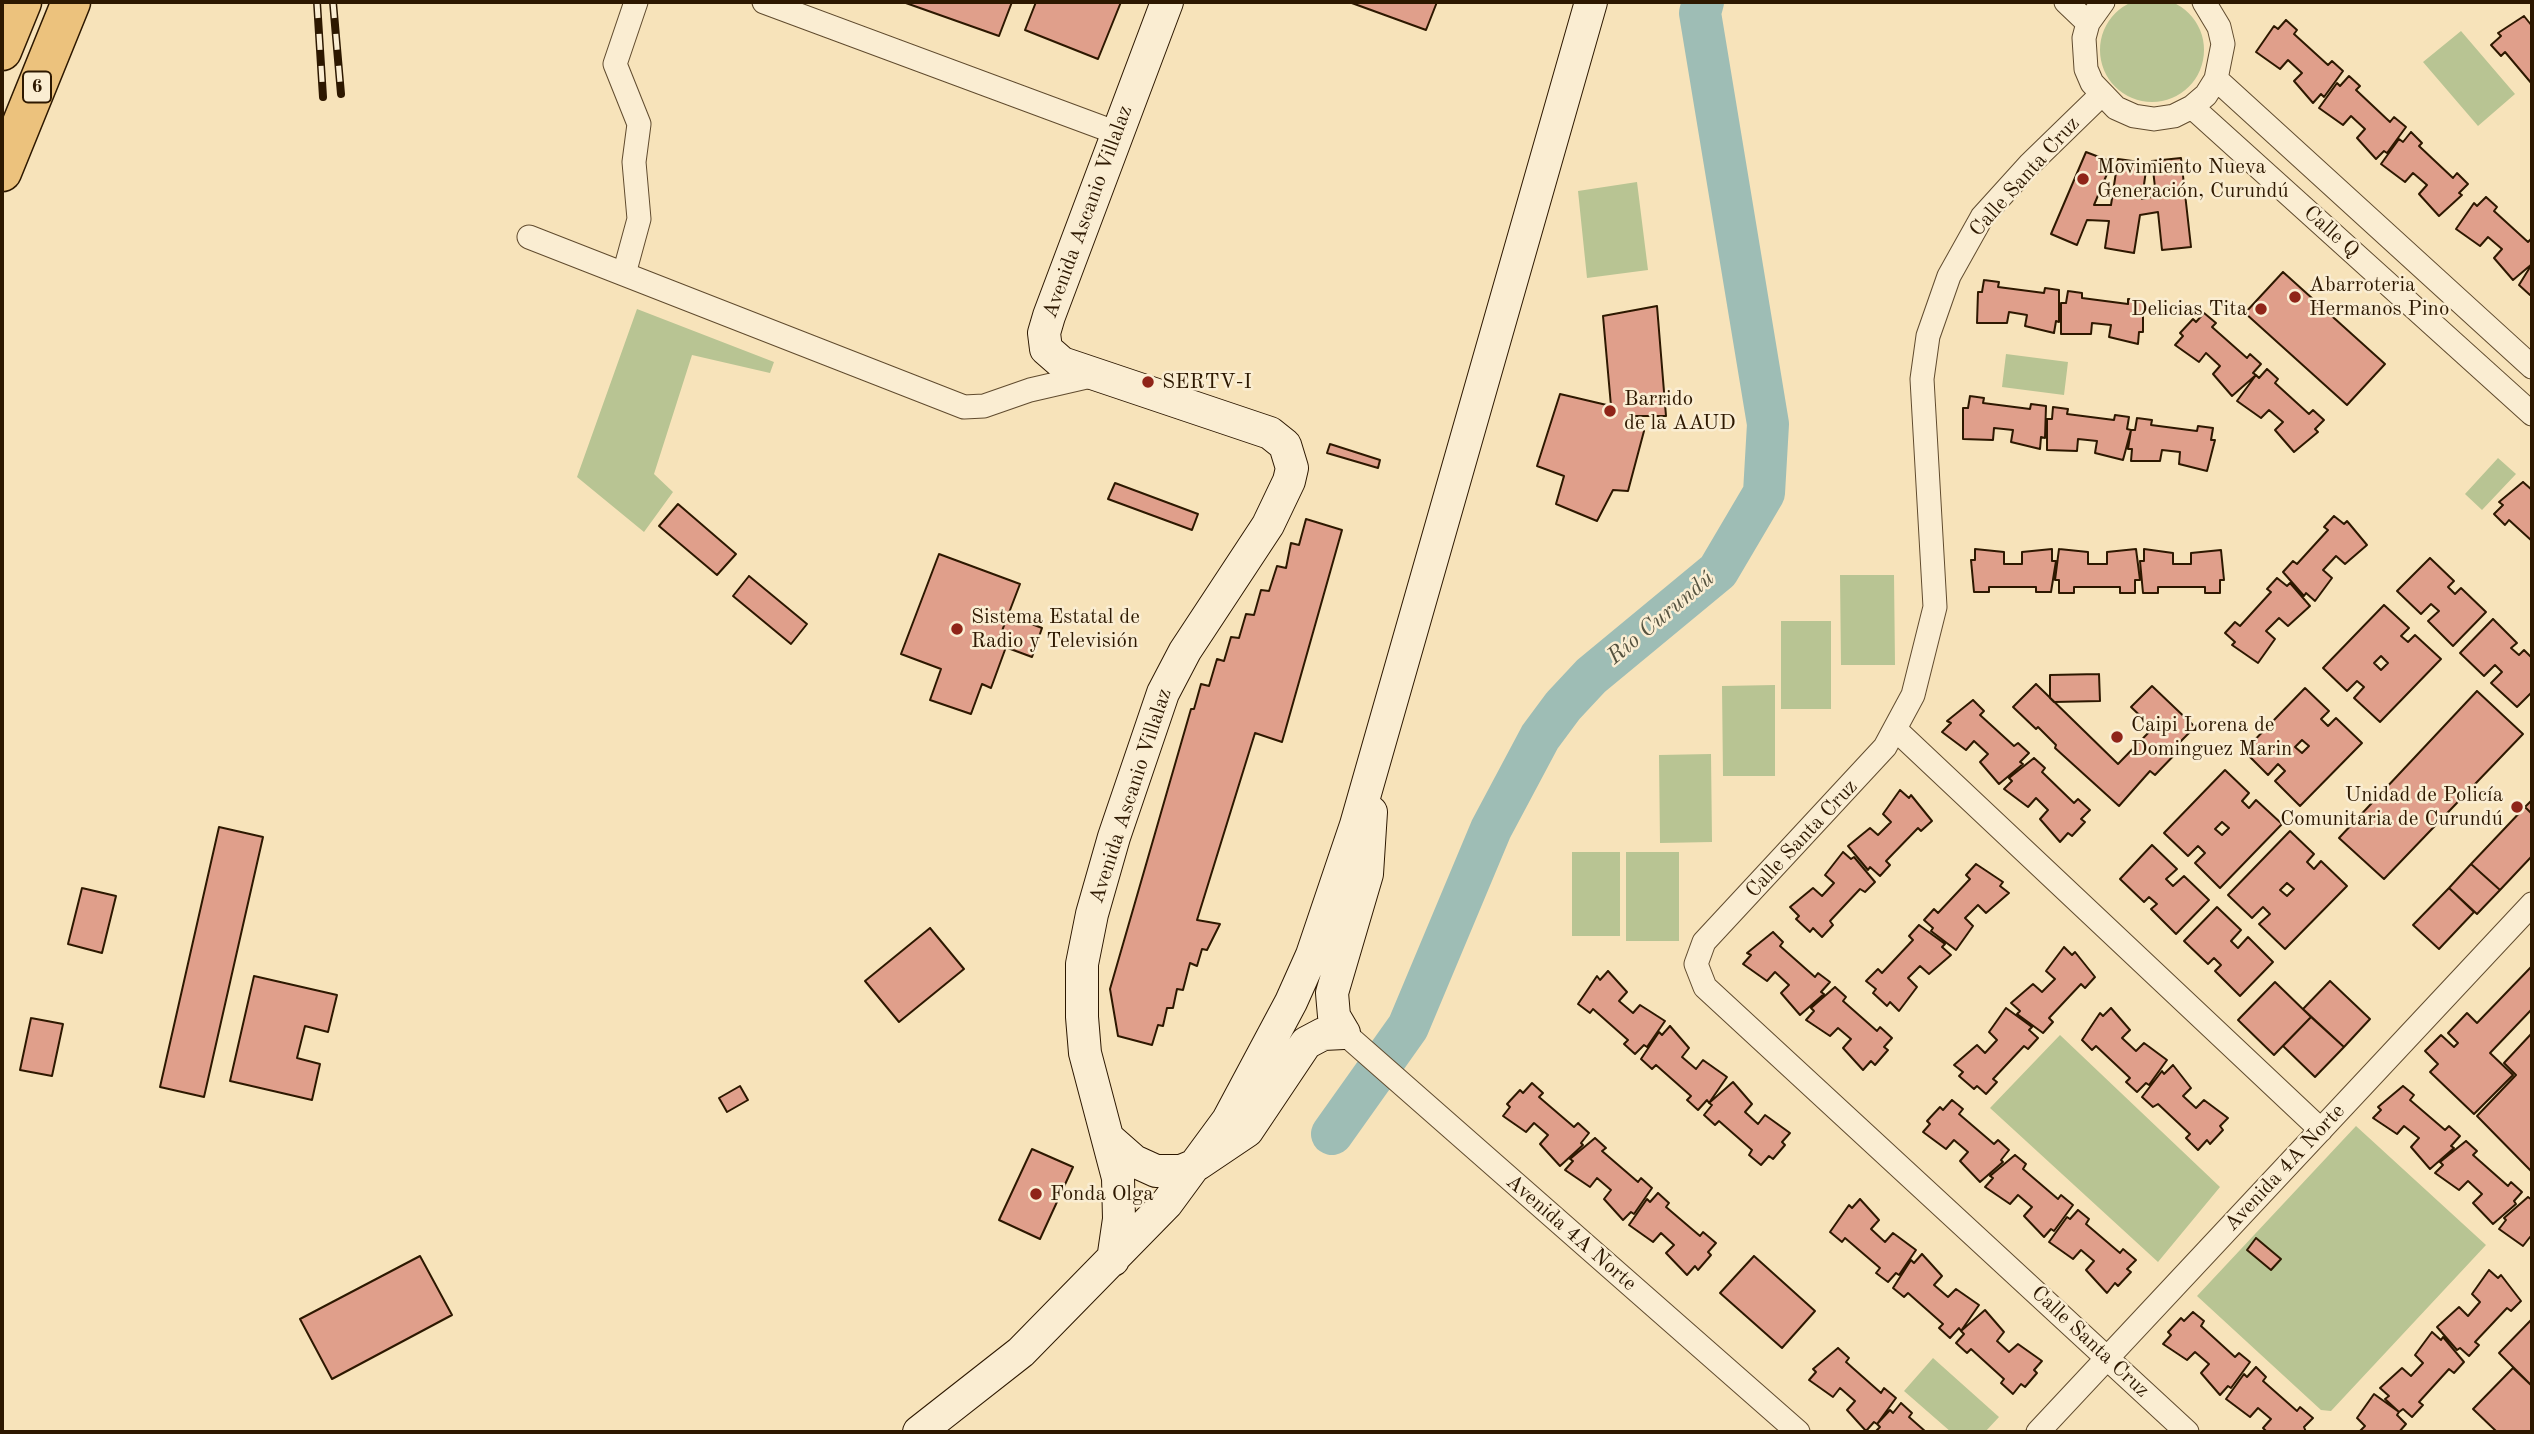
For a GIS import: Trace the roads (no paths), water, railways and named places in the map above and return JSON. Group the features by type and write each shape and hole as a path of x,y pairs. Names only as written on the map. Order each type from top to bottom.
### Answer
{"highway":[{"name":"6","path":"2,51 22,2"},
{"name":"6","path":"2,172 71,2"}],"main road":[{"name":"Avenida Ascanio Villalaz","path":"1113,1260 1119,1194 1109,1139 1085,1053 1082,1017 1082,964 1092,914 1114,837 1163,693 1185,651 1268,525 1289,481 1292,468 1285,445 1270,433 1062,363 1046,349 1044,333 1167,2"},
{"path":"919,1432 1021,1352 1113,1260 1198,1164 1252,1077 1312,955 1339,879 1371,772 1591,2"},
{"path":"1350,1038 1334,1016 1332,993 1369,862 1371,772"},
{"path":"1109,1139 1134,1161 1156,1171 1181,1171 1198,1164 1247,1131 1306,1044 1323,1034 1350,1038"}],"street":[{"path":"624,274 639,219 634,162 639,124 615,64 636,2"},
{"path":"764,2 1117,133"},
{"path":"2066,2 2088,23"},
{"path":"2103,2 2088,23 2084,38 2086,69 2101,95 2116,108 2134,116 2154,119 2174,116 2192,107 2206,95 2216,79 2223,44 2219,27 2204,2"},
{"name":"Calle Q","path":"2216,79 2532,367"},
{"name":"Calle Santa Cruz","path":"2101,95 2030,164 1982,218 1949,275 1928,336 1922,379 1935,607 1913,695 1885,747 1822,818 1704,942 1696,964 1705,987 2188,1432"},
{"name":"Calle Q","path":"2192,107 2532,414"},
{"path":"529,237 964,407 984,406 1030,390 1095,375"},
{"path":"1895,729 2321,1130"},
{"name":"Avenida 4A Norte","path":"2038,1432 2532,904"},
{"name":"Avenida 4A Norte","path":"1350,1038 1798,1432"}],"waterway":[{"name":"Río Curundú","path":"1332,1134 1408,1027 1491,829 1540,737 1563,706 1591,676 1718,571 1764,493 1768,424 1700,13 1703,2"}],"railway":[{"path":"317,2 323,97"},
{"path":"333,2 341,94"}],"place":[{"name":"Movimiento Nueva Generación, Curundú","path":"2083,179"},
{"name":"Abarroteria Hermanos Pino","path":"2295,297"},
{"name":"Delicias Tita","path":"2261,309"},
{"name":"SERTV-I","path":"1148,382"},
{"name":"Barrido de la AAUD","path":"1610,411"},
{"name":"Sistema Estatal de Radio y Televisión","path":"957,629"},
{"name":"Caipi Lorena de Dominguez Marin","path":"2117,737"},
{"name":"Unidad de Policía Comunitaria de Curundú","path":"2517,807"},
{"name":"Fonda Olga","path":"1036,1194"}]}
